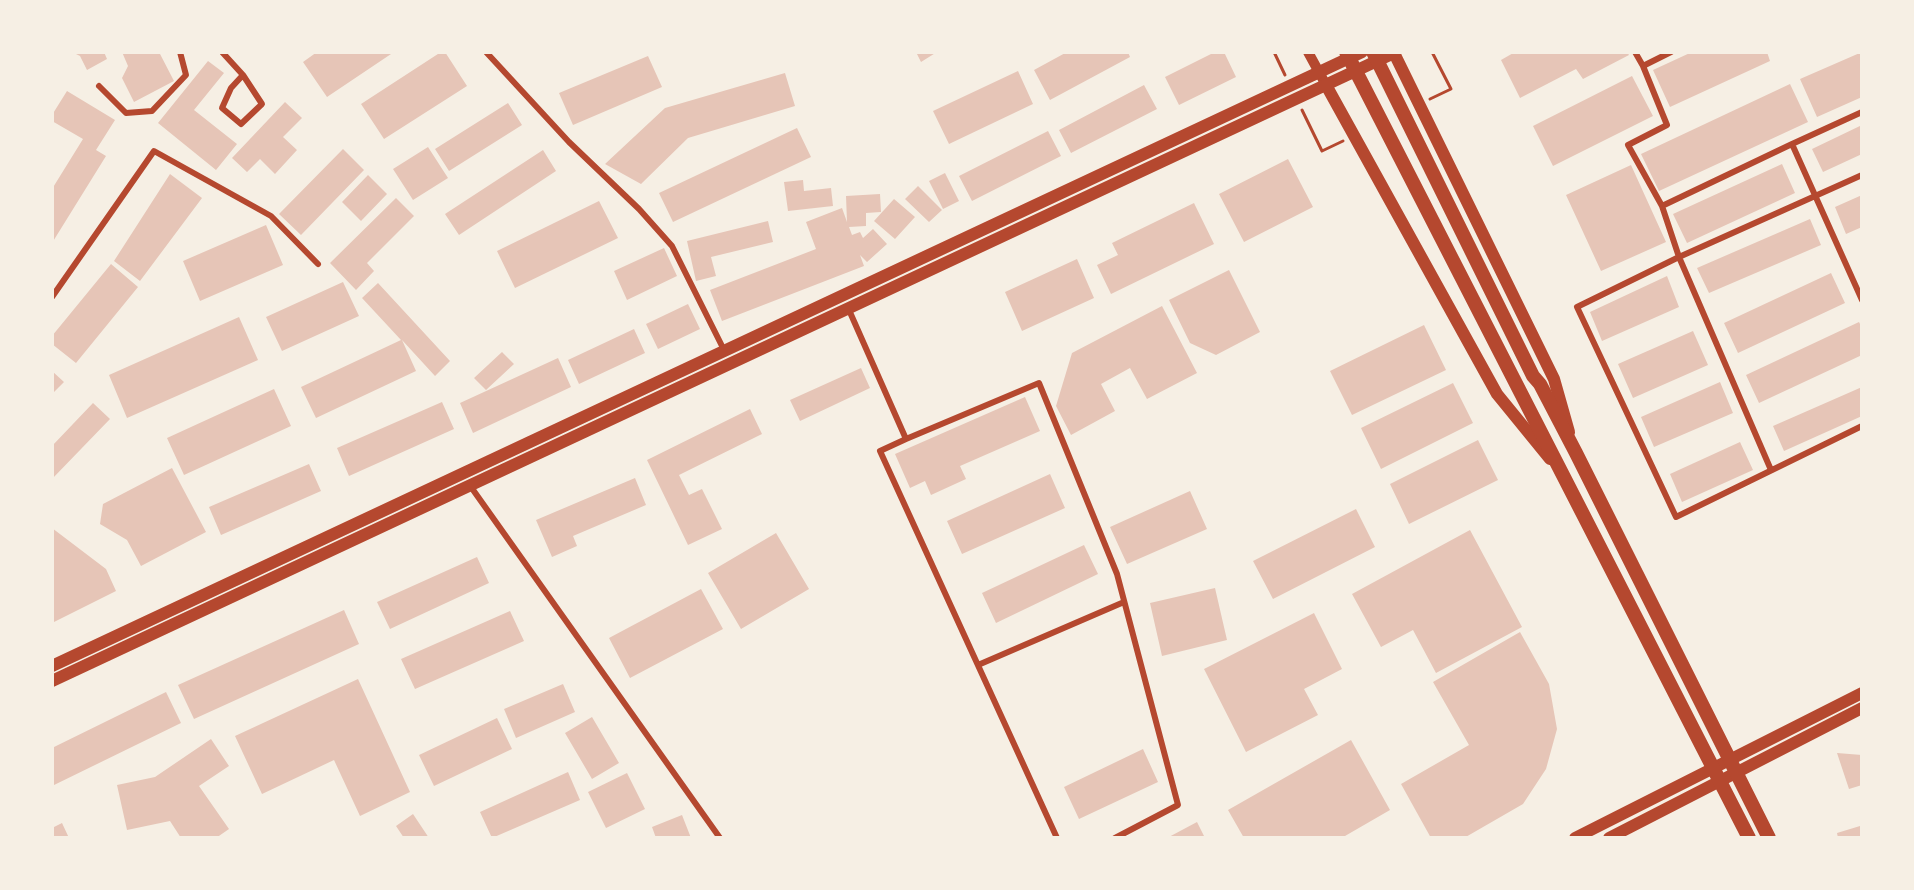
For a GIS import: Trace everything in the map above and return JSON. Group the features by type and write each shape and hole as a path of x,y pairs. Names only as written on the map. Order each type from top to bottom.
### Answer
{"main road":[{"path":"1346,52 1749,837"},
{"path":"52,666 1362,52"},
{"path":"1373,52 1533,376 1540,384 1576,453 1769,837"},
{"path":"52,681 1395,53 1554,379 1576,453"},
{"path":"1326,85 1497,394 1559,469"},
{"path":"1732,767 1862,693"},
{"path":"1575,837 1862,708"},
{"path":"1609,837 1716,775"}],"street":[{"path":"99,86 126,113 152,111 186,75 180,52"},
{"path":"222,52 243,75 262,104 241,124 222,108 231,88 243,75"},
{"path":"486,52 570,142 639,208 672,246 725,352"},
{"path":"1308,52 1326,85"},
{"path":"1635,52 1667,125 1628,145 1662,206 1679,257 1771,470"},
{"path":"1642,66 1671,52"},
{"path":"1662,206 1862,112"},
{"path":"1792,144 1862,300"},
{"path":"52,297 154,151 272,216 318,264"},
{"path":"1862,175 1679,257 1577,307 1676,517 1862,426"},
{"path":"849,310 906,439"},
{"path":"1057,837 880,451 1039,383 1117,574 1178,805 1115,837"},
{"path":"471,487 720,837"},
{"path":"978,665 1124,602"}],"building":[{"path":"72,52 104,52 107,59 87,70 80,56"},
{"path":"122,52 159,52 174,81 134,102 122,78 128,66"},
{"path":"317,52 394,52 327,97 303,62"},
{"path":"441,52 445,52 467,86 384,139 361,104"},
{"path":"916,52 937,52 921,62"},
{"path":"1067,52 1128,52 1130,57 1050,100 1034,70"},
{"path":"1215,52 1224,52 1236,77 1179,105 1165,77"},
{"path":"1515,52 1627,52 1629,55 1583,79 1576,69 1520,98 1501,60"},
{"path":"1692,52 1767,52 1770,61 1670,107 1653,70"},
{"path":"1862,52 1862,97 1817,117 1800,79"},
{"path":"648,56 662,87 573,125 559,93"},
{"path":"208,61 224,73 194,110 237,144 216,170 158,123"},
{"path":"1018,71 1033,104 949,144 933,111"},
{"path":"785,73 795,106 688,138 641,184 605,164 665,108"},
{"path":"1632,76 1653,116 1553,166 1533,126"},
{"path":"1790,84 1808,122 1659,191 1641,154"},
{"path":"1144,85 1157,109 1071,153 1059,130"},
{"path":"67,91 115,120 96,150 106,156 52,243 52,189 83,139 52,121 52,115"},
{"path":"285,102 302,118 283,137 297,150 275,174 260,159 247,172 232,158"},
{"path":"508,103 522,125 449,171 435,149"},
{"path":"1862,125 1862,154 1823,172 1812,149"},
{"path":"797,128 811,157 673,222 659,193"},
{"path":"1048,131 1061,156 972,201 959,176"},
{"path":"428,147 448,178 413,200 393,169"},
{"path":"343,149 364,170 301,235 279,214"},
{"path":"543,150 556,171 459,235 445,214"},
{"path":"1288,159 1313,207 1244,242 1219,194"},
{"path":"1782,164 1795,193 1687,243 1673,214"},
{"path":"1631,165 1666,242 1601,271 1566,195"},
{"path":"945,173 959,201 943,209 929,181"},
{"path":"170,174 202,198 140,281 114,261"},
{"path":"368,175 387,194 361,221 342,202"},
{"path":"803,180 804,191 831,188 833,206 788,211 784,182"},
{"path":"918,186 942,210 929,222 905,199"},
{"path":"880,194 881,212 866,213 866,226 849,227 852,235 860,232 863,238 873,229 887,244 867,262 860,255 864,266 722,321 710,290 816,249 806,222 842,208 847,222 846,196"},
{"path":"1862,195 1862,227 1846,234 1835,207"},
{"path":"396,198 414,216 367,263 374,271 356,290 330,263"},
{"path":"894,199 915,217 895,239 874,221"},
{"path":"599,201 618,238 515,288 497,251"},
{"path":"1194,203 1214,244 1111,294 1097,265 1118,255 1112,243"},
{"path":"1810,219 1821,245 1709,293 1697,268"},
{"path":"768,221 773,242 711,257 716,276 696,281 687,241"},
{"path":"266,225 283,265 200,301 183,261"},
{"path":"664,248 677,276 627,300 614,271"},
{"path":"1077,259 1094,298 1022,331 1005,292"},
{"path":"111,264 138,287 76,363 52,344 52,336"},
{"path":"1229,270 1260,332 1216,355 1190,343 1169,300"},
{"path":"1831,273 1845,303 1738,353 1724,323"},
{"path":"1667,276 1679,307 1602,341 1590,312"},
{"path":"343,282 359,316 282,351 266,317"},
{"path":"378,283 450,361 435,376 402,340 416,371 316,418 301,387 401,340 362,298"},
{"path":"688,304 700,329 658,349 646,324"},
{"path":"1162,306 1197,373 1147,399 1130,368 1101,384 1115,411 1071,435 1056,406 1072,353"},
{"path":"239,317 258,360 127,418 109,375"},
{"path":"1859,322 1862,328 1862,355 1759,403 1746,375"},
{"path":"1424,325 1446,370 1352,415 1330,371"},
{"path":"634,329 645,353 579,384 568,360"},
{"path":"1693,331 1708,365 1633,398 1618,364"},
{"path":"502,352 514,364 486,390 474,378"},
{"path":"558,358 571,387 473,433 460,403"},
{"path":"861,368 870,388 800,421 790,400"},
{"path":"52,371 64,382 52,394"},
{"path":"1720,382 1733,413 1654,447 1641,417"},
{"path":"1453,383 1473,423 1381,469 1361,428"},
{"path":"1862,387 1862,416 1784,451 1773,426"},
{"path":"274,389 291,426 184,475 167,438"},
{"path":"1025,397 1040,431 960,466 966,479 931,495 925,481 910,488 895,454"},
{"path":"442,402 454,429 349,476 337,448"},
{"path":"93,403 110,419 52,479 52,446"},
{"path":"750,409 762,434 679,475 689,495 702,489 722,529 688,545 647,460"},
{"path":"1478,440 1498,480 1409,524 1390,484"},
{"path":"1740,442 1753,470 1682,502 1670,474"},
{"path":"309,464 321,491 221,535 209,507"},
{"path":"172,468 206,532 141,566 127,540 100,524 103,504"},
{"path":"1050,474 1065,508 962,554 947,521"},
{"path":"635,478 646,505 573,536 577,546 552,557 536,520"},
{"path":"1190,491 1207,529 1127,564 1110,527"},
{"path":"1356,509 1375,547 1273,599 1253,561"},
{"path":"52,528 106,569 116,591 52,623"},
{"path":"1470,530 1522,627 1436,673 1413,630 1381,647 1352,594"},
{"path":"776,533 809,589 741,629 708,573"},
{"path":"1084,545 1098,574 996,623 982,593"},
{"path":"477,557 489,583 390,629 377,602"},
{"path":"1215,588 1227,640 1162,656 1150,603"},
{"path":"701,589 723,629 630,678 609,638"},
{"path":"344,610 359,644 194,719 178,685"},
{"path":"510,611 524,641 415,689 401,659"},
{"path":"1314,613 1342,669 1304,689 1318,715 1246,752 1204,669"},
{"path":"1520,632 1549,684 1557,729 1546,769 1523,804 1464,838 1431,838 1401,784 1469,745 1433,682"},
{"path":"358,679 410,792 360,816 334,760 262,794 235,736"},
{"path":"563,684 575,712 516,738 504,709"},
{"path":"166,692 181,723 52,786 52,748"},
{"path":"592,717 619,763 592,779 565,733"},
{"path":"497,718 512,749 434,786 419,755"},
{"path":"211,739 229,766 199,786 229,829 216,838 181,838 170,821 127,830 117,785 155,777"},
{"path":"1351,740 1390,810 1345,836 1347,838 1244,838 1228,810"},
{"path":"1143,749 1158,782 1079,819 1064,787"},
{"path":"1837,753 1862,755 1862,785 1849,789"},
{"path":"568,772 580,800 492,838 480,812"},
{"path":"627,773 645,809 606,828 588,792"},
{"path":"413,814 429,838 404,838 396,826"},
{"path":"682,815 691,838 656,838 652,827"},
{"path":"1197,822 1205,838 1167,838"},
{"path":"62,823 69,838 52,838 52,828"},
{"path":"1860,826 1862,838 1838,838 1837,833"}]}
